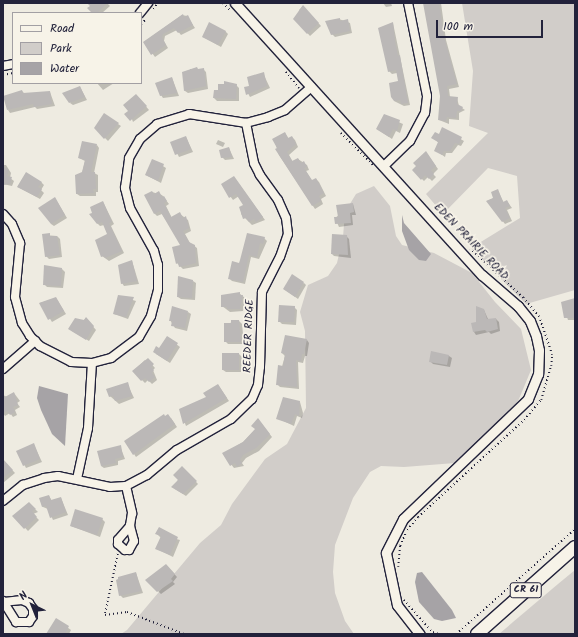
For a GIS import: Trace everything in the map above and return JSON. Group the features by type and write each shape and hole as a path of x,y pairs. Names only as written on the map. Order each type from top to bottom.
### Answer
{"main road":[{"name":"CR 61","path":"477,634 575,546"}],"street":[{"path":"141,12 148,3"},
{"name":"EDEN PRAIRIE ROAD","path":"235,3 482,275 518,306 530,321 539,350 538,374 528,399 403,519 386,553 397,605 420,634"},
{"path":"384,166 410,140 425,113 427,96 408,3"},
{"path":"3,214 12,224 20,243 15,297 17,310 22,324 35,341 54,354 71,362 92,363 111,358 139,338 151,316 158,290 158,265 154,251 135,219 126,193 126,168 134,149 157,124 177,117 200,115 246,123 285,110 311,87"},
{"name":"REEDER RIDGE","path":"3,500 23,484 35,480 58,476 110,487 126,486 147,475 177,450 231,419 252,399 258,385 260,367 262,292 286,242 291,226 278,200 260,176 254,163 246,123"},
{"path":"3,369 35,341"},
{"path":"77,479 88,428 92,363"},
{"path":"126,486 132,513 130,526 134,536 132,546 129,550 120,548 118,540 130,526"}],"path":[{"path":"452,634 456,633 575,529"},
{"path":"120,548 105,615 127,612 184,634"},
{"path":"432,632 439,634"}],"green space":[{"path":"462,3 575,3 575,290 526,304 471,248 520,218 517,176 488,168 443,214 426,194 488,133 469,126 473,71"},
{"path":"374,186 390,206 396,236 402,245 434,253 472,273 495,302 521,329 531,370 519,399 501,427 455,463 404,467 381,466 370,472 353,498 335,545 333,572 335,593 345,621 354,634 121,634 127,630 200,543 221,525 232,504 265,459 287,444 306,408 305,331 300,312 308,285 328,276 337,263 343,237 345,212 356,194"},
{"path":"575,570 575,634 499,634 558,584"}],"water":[{"path":"402,215 404,223 431,254 426,261 419,260 409,250 402,231"},
{"path":"39,386 68,394 65,446 52,434 41,410 37,398"},
{"path":"422,572 452,610 456,618 442,621 434,619 419,602 415,582 417,573"}],"building":[{"path":"87,3 107,3 98,12 91,12 87,8 90,6"},
{"path":"423,3 439,3 444,37 457,84 447,86 448,96 458,97 457,104 463,107 461,111 457,111 456,118 447,117 446,121 438,120 440,96"},
{"path":"303,5 319,23 307,34 293,19"},
{"path":"183,14 184,17 188,15 193,25 178,33 174,28 163,34 162,37 166,45 151,55 143,42"},
{"path":"340,18 340,21 348,19 350,31 331,35 325,21"},
{"path":"209,22 226,31 218,45 202,37"},
{"path":"393,22 395,42 398,56 400,55 408,103 401,104 400,100 394,101 391,97 389,83 398,81 396,70 388,72 378,28"},
{"path":"197,67 198,69 204,68 206,86 184,91 182,72"},
{"path":"264,72 267,86 246,95 244,87 249,86 247,77"},
{"path":"172,77 177,93 160,96 155,83"},
{"path":"224,81 237,84 236,99 213,98 214,90 218,90 218,84 224,84"},
{"path":"80,86 85,97 69,103 62,93"},
{"path":"22,90 23,93 50,91 52,104 34,107 33,104 7,110 3,96"},
{"path":"136,94 147,106 130,121 124,114 128,111 123,105"},
{"path":"104,113 119,123 104,139 94,128"},
{"path":"384,114 400,120 397,131 393,129 389,137 376,129"},
{"path":"442,127 462,137 459,144 455,143 450,151 444,151 442,155 434,151 438,142 431,138 435,132 439,134"},
{"path":"285,132 288,138 292,136 296,144 287,152 292,161 298,158 301,163 304,161 307,167 304,168 312,180 316,178 324,193 319,196 321,201 312,206 275,149 277,148 272,139"},
{"path":"186,136 191,149 175,155 170,142"},
{"path":"82,141 97,144 91,172 95,172 96,189 93,189 94,193 76,194 75,175 82,172 85,160 78,158"},
{"path":"229,147 232,157 221,158 219,150"},
{"path":"426,151 436,166 431,170 434,174 429,179 425,175 421,180 412,170 416,166 413,163"},
{"path":"152,159 164,164 158,181 145,175"},
{"path":"3,167 9,170 7,176 12,177 10,184 3,185"},
{"path":"26,172 42,182 38,187 42,189 37,197 17,187"},
{"path":"234,176 263,217 256,222 254,219 249,222 246,218 243,219 239,207 243,205 236,194 229,198 221,184"},
{"path":"498,189 503,202 507,200 510,206 505,208 510,218 502,222 486,201 493,198 491,192"},
{"path":"152,191 154,194 159,191 162,197 164,196 167,201 164,203 171,217 180,212 183,218 186,216 189,228 183,231 189,242 195,245 196,263 179,267 178,263 176,264 172,247 180,245 160,211 154,214 144,195"},
{"path":"55,197 65,215 51,224 38,208"},
{"path":"103,201 112,222 109,223 122,251 105,258 104,256 101,257 95,240 107,234 102,222 97,224 89,214 92,213 90,207"},
{"path":"353,203 354,212 350,213 351,223 335,224 334,217 338,217 336,205"},
{"path":"50,233 50,236 57,236 60,255 45,257 42,234"},
{"path":"247,233 265,237 263,244 260,243 257,257 249,255 243,282 228,279 232,261 239,263"},
{"path":"332,234 347,235 348,255 331,254"},
{"path":"132,260 137,281 121,284 118,265"},
{"path":"44,265 62,268 61,286 43,285"},
{"path":"292,274 304,282 295,297 283,289"},
{"path":"178,276 193,280 192,298 177,297"},
{"path":"240,292 240,295 243,295 240,309 227,309 227,307 221,307 221,295"},
{"path":"118,295 134,297 126,317 113,314"},
{"path":"56,297 64,311 48,320 39,303"},
{"path":"575,298 574,318 564,318 561,302"},
{"path":"279,305 295,306 294,322 278,322"},
{"path":"172,306 188,311 185,328 171,326 172,321 169,321"},
{"path":"476,306 484,309 487,319 496,318 498,329 487,332 485,330 473,332 471,323 476,322"},
{"path":"86,317 94,326 86,340 68,329 75,318 84,320"},
{"path":"231,320 239,320 241,342 224,342 224,323 231,323"},
{"path":"285,335 307,339 301,361 296,360 297,387 276,385 278,365 283,366 285,354 281,353"},
{"path":"167,336 178,343 167,361 153,352 156,346 159,348"},
{"path":"431,351 449,355 447,365 429,362"},
{"path":"222,353 239,353 239,370 222,370"},
{"path":"148,358 154,364 151,367 154,370 152,373 155,377 149,382 145,378 141,381 132,371"},
{"path":"128,382 132,396 115,401 113,396 109,397 106,389"},
{"path":"218,384 227,398 183,424 179,409 206,397 203,393"},
{"path":"14,392 18,405 13,407 15,412 10,415 7,411 3,413 3,398"},
{"path":"283,397 300,401 299,416 295,414 291,424 276,419"},
{"path":"164,414 165,416 168,414 175,424 133,455 124,441"},
{"path":"258,418 270,434 256,448 243,455 240,460 242,463 237,467 235,463 230,466 222,453 243,442 255,429 251,426"},
{"path":"34,443 40,459 23,466 16,451"},
{"path":"121,445 123,457 115,459 116,463 101,466 97,451"},
{"path":"3,459 13,470 3,478"},
{"path":"182,466 197,481 183,494 171,487 178,480 173,475"},
{"path":"49,495 51,500 61,497 66,512 50,518 46,506 42,507 39,498"},
{"path":"29,502 36,509 32,511 37,517 24,529 12,516"},
{"path":"75,509 103,518 97,535 70,526"},
{"path":"159,527 178,537 170,555 155,549 161,536 155,534"},
{"path":"166,564 175,574 171,579 173,581 157,592 145,580"},
{"path":"136,572 141,591 119,596 116,580 118,577"},
{"path":"56,618 69,626 65,634 46,634"}]}
